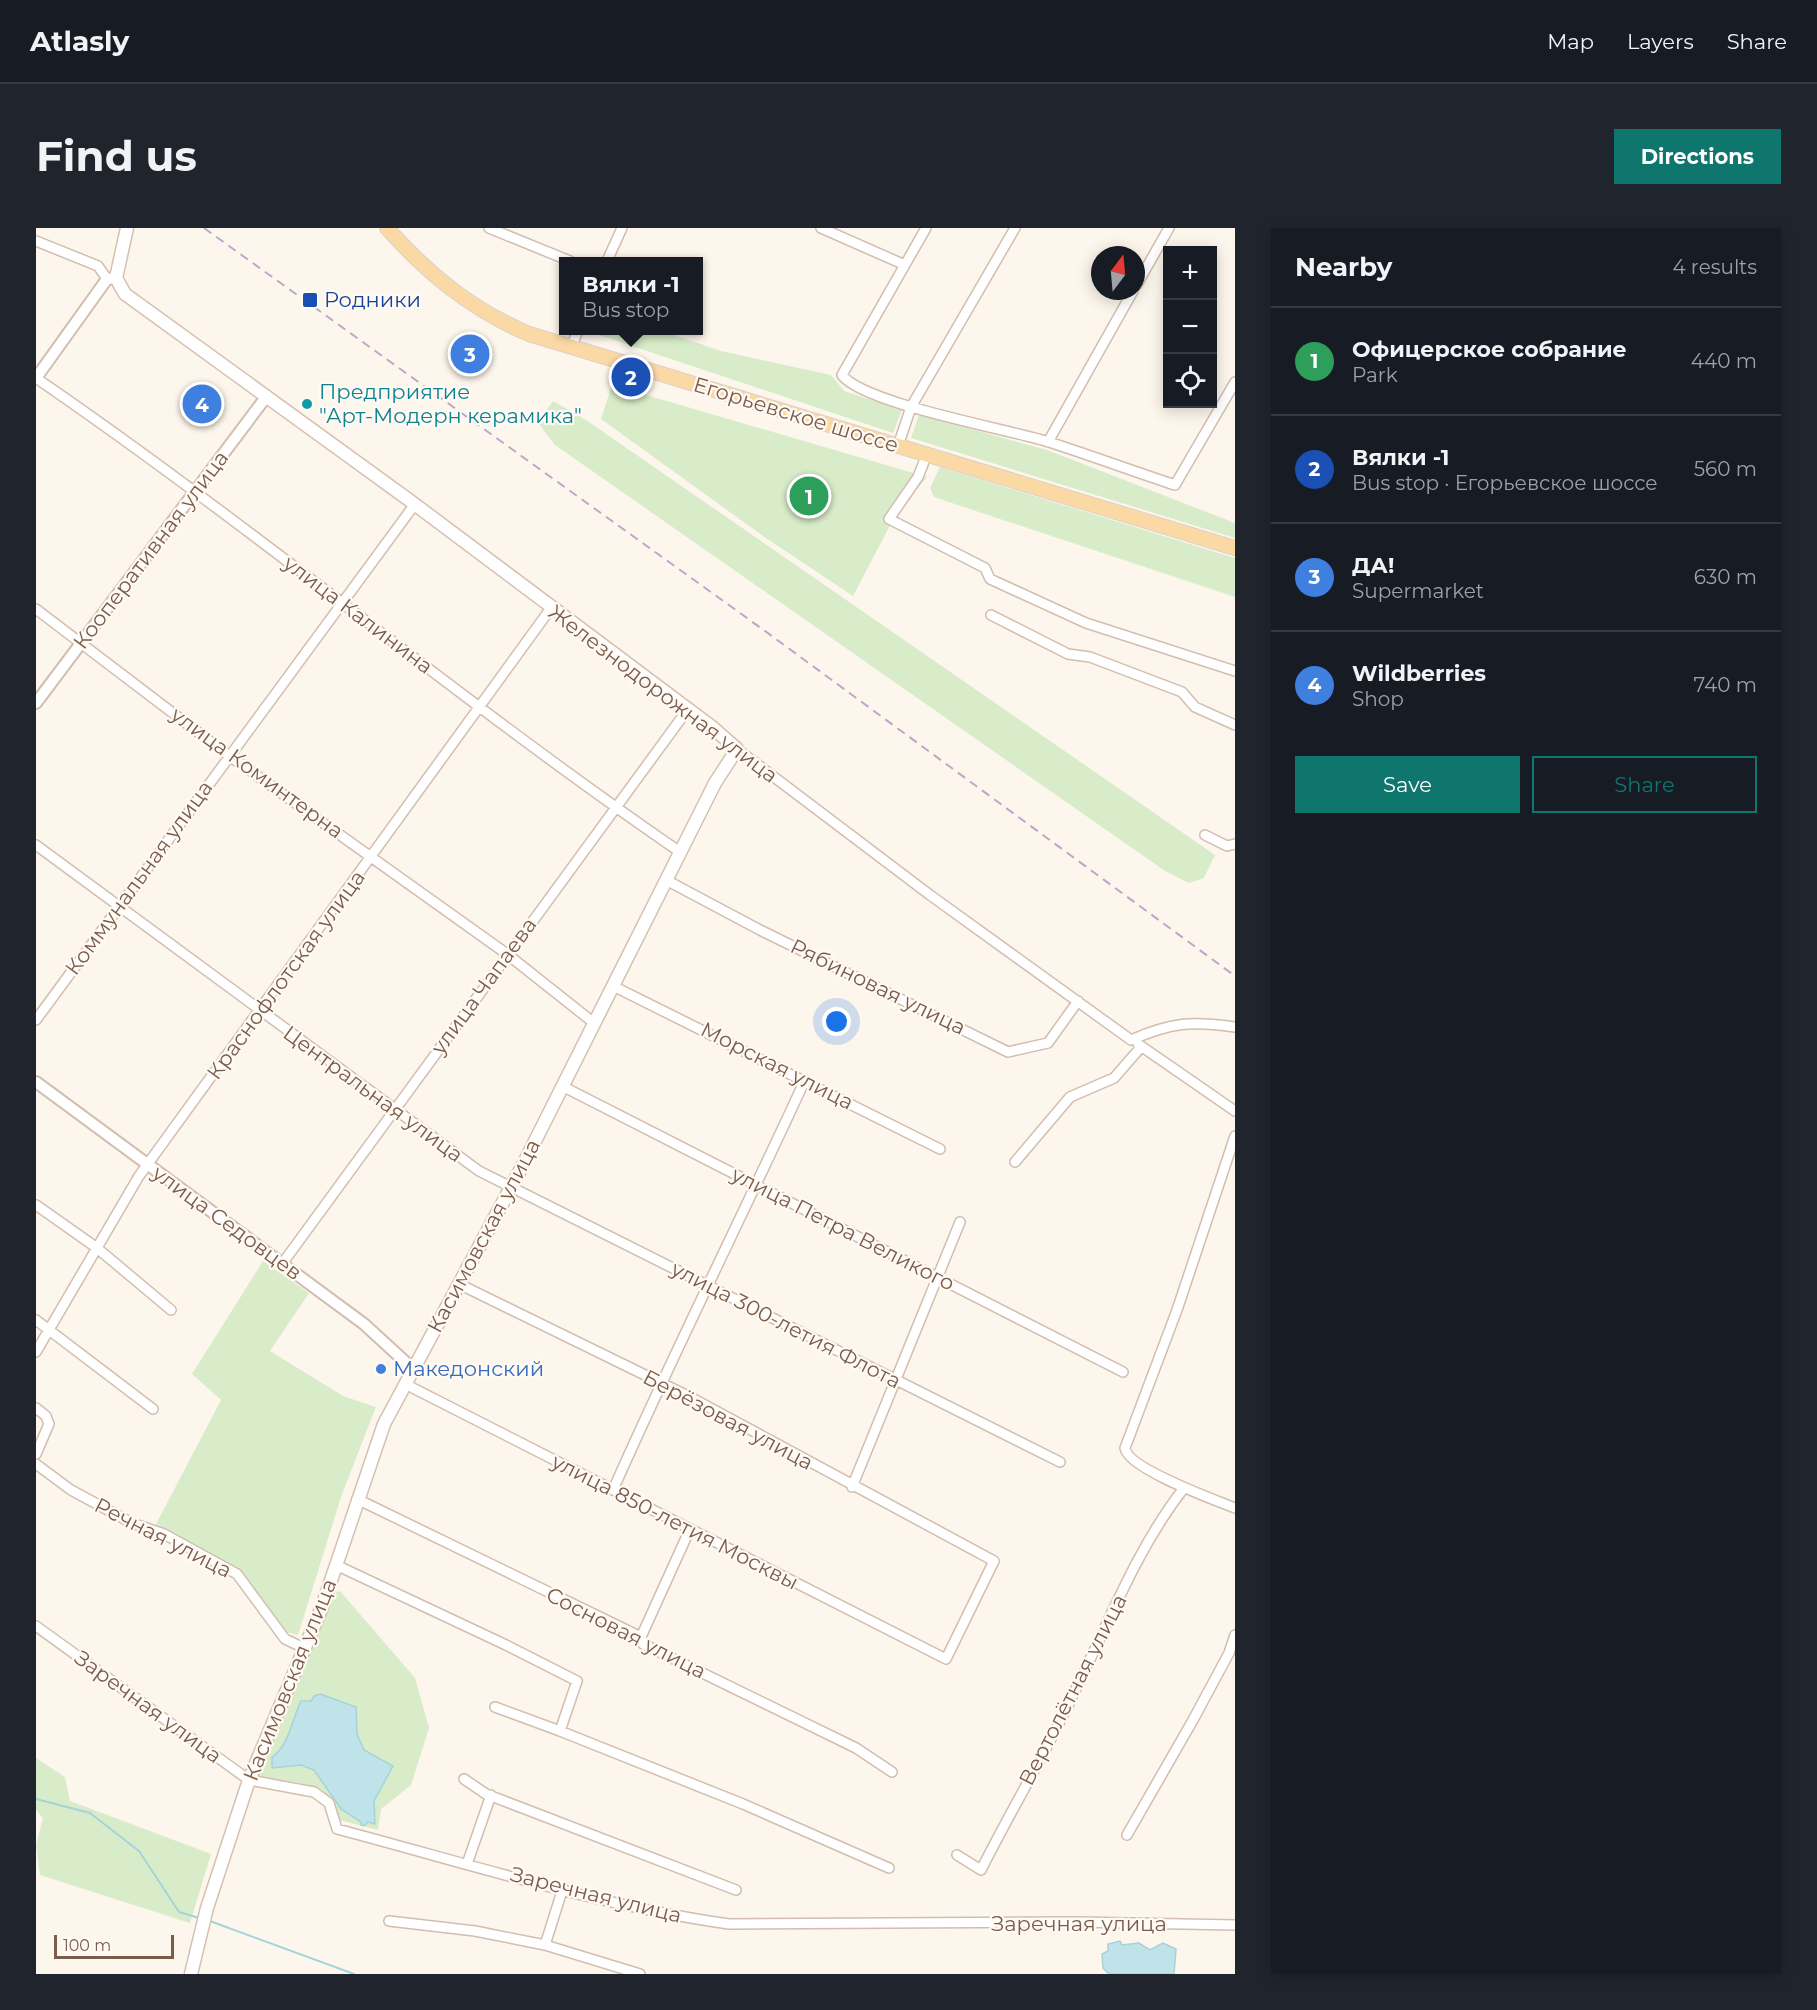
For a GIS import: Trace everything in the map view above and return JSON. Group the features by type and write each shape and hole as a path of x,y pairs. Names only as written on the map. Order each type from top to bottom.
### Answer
{"main road":[{"path":"111,278 127,228"},
{"name":"Егорьевское шоссе","path":"387,228 447,287 481,311 521,331 1235,548"},
{"name":"Железнодорожная улица","path":"111,278 125,294 415,504 688,709 737,749"},
{"name":"Касимовская улица","path":"190,1974 207,1908 249,1780 336,1565 377,1441 405,1384 511,1188 715,783 737,749"}],"street":[{"path":"489,228 560,257"},
{"path":"609,257 622,228"},
{"path":"821,228 905,265"},
{"path":"926,228 842,375 850,385 911,407 1048,442 1175,485 1235,382"},
{"path":"898,446 911,407 1015,228"},
{"path":"1145,270 1169,228"},
{"name":"Железнодорожная улица","path":"36,241 98,266 111,278"},
{"path":"36,378 111,278"},
{"path":"1048,442 1128,300"},
{"path":"571,348 576,335"},
{"name":"улица Калинина","path":"36,378 344,603 617,808 680,852"},
{"name":"Кооперативная улица","path":"36,703 266,398"},
{"path":"927,454 918,477 889,519 985,568 990,579 1086,623 1235,670"},
{"name":"Коммунальная улица","path":"36,1020 228,755 344,603 415,504"},
{"name":"Краснофлотская улица","path":"36,1352 148,1165 551,608"},
{"name":"улица Коминтерна","path":"36,609 228,755 507,954 594,1023"},
{"path":"991,615 1068,654 1090,657 1182,692 1195,707 1235,725"},
{"name":"улица Чапаева","path":"282,1264 688,709"},
{"name":"Железнодорожная улица","path":"737,749 1077,1001 1235,1111"},
{"path":"1206,835 1227,846 1235,844"},
{"name":"Центральная улица","path":"36,845 393,1110 477,1170 511,1188"},
{"name":"Рябиновая улица","path":"666,880 759,930 1008,1052 1048,1043 1077,1001"},
{"name":"Морская улица","path":"613,986 940,1149"},
{"path":"1131,1040 1163,1026 1204,1023 1235,1027"},
{"path":"1015,1162 1070,1096 1114,1078 1141,1047"},
{"path":"613,1490 660,1383 757,1185 805,1080"},
{"name":"улица Седовцев","path":"36,1082 364,1324 413,1369"},
{"name":"улица Петра Великого","path":"562,1086 1123,1372"},
{"path":"1235,1136 1177,1310 1125,1448 1128,1456 1184,1488 1235,1508"},
{"name":"улица 300-летия Флота","path":"511,1188 1060,1462"},
{"path":"36,1205 97,1248 171,1310"},
{"path":"852,1487 936,1276 960,1222"},
{"name":"Берёзовая улица","path":"459,1284 660,1383 994,1561 946,1659"},
{"path":"36,1320 153,1409"},
{"name":"улица 850-летия Москвы","path":"405,1384 946,1659"},
{"path":"36,1408 46,1416 49,1424 36,1454"},
{"name":"Речная улица","path":"36,1464 71,1490 132,1523 164,1534 237,1574 285,1639 304,1648"},
{"name":"Вертолётная улица","path":"957,1855 981,1870 1068,1706 1148,1542 1165,1512 1184,1488"},
{"name":"Сосновая улица","path":"357,1499 641,1637 643,1644 856,1748 892,1772"},
{"path":"641,1637 690,1529"},
{"path":"336,1565 507,1645 577,1681 560,1731"},
{"name":"Заречная улица","path":"36,1626 249,1780 314,1792 329,1803 337,1829 563,1888 690,1918 729,1924 1078,1922 1235,1925"},
{"path":"1127,1835 1229,1653 1235,1635"},
{"path":"495,1707 743,1804 889,1868"},
{"path":"464,1779 491,1796 736,1890"},
{"path":"467,1864 491,1796"},
{"path":"545,1945 563,1888"},
{"path":"389,1921 475,1931 545,1945 640,1974"}],"green space":[{"path":"599,335 674,335 721,351 831,375 844,391 902,410 893,433"},
{"path":"612,385 927,477 896,514 853,596 763,536 601,419"},
{"path":"553,401 586,420 1215,855 1204,878 1189,883 1165,871 555,445 538,423"},
{"path":"919,415 1047,450 1235,523 1235,538 911,438"},
{"path":"940,467 1235,558 1235,597 934,497 930,488"},
{"path":"263,1261 309,1293 270,1351 343,1396 376,1407 342,1494 298,1635 286,1632 240,1571 156,1524 221,1400 192,1374"},
{"path":"340,1591 415,1678 429,1728 411,1785 381,1809 378,1830 339,1820 333,1806 316,1789 295,1782 254,1777 334,1593"},
{"path":"36,1758 65,1777 70,1801 211,1854 190,1923 40,1875 36,1845 43,1818 36,1810"}],"water":[{"path":"320,1694 356,1707 357,1734 364,1750 393,1766 374,1801 375,1824 368,1822 364,1826 361,1825 361,1822 341,1809 314,1770 301,1765 272,1768 272,1757 286,1739 301,1701 311,1701 314,1696"},
{"path":"1120,1941 1122,1945 1139,1943 1150,1950 1163,1943 1176,1949 1174,1974 1109,1974 1103,1968 1102,1954 1108,1951 1108,1944"}],"waterway":[{"path":"36,1799 90,1813 139,1851 179,1912 199,1918"},
{"path":"207,1920 354,1974"}],"railway":[{"path":"204,228 765,631 1235,976"}],"place":[{"name":"Родники","path":"310,300"},
{"name":"ДА!","path":"470,354"},
{"name":"Вялки -1","path":"631,377"},
{"name":"Wildberries","path":"202,404"},
{"name":"Предприятие \"Арт-Модерн керамика\"","path":"307,404"},
{"name":"Офицерское собрание","path":"809,496"},
{"name":"Македонский","path":"381,1369"}]}
